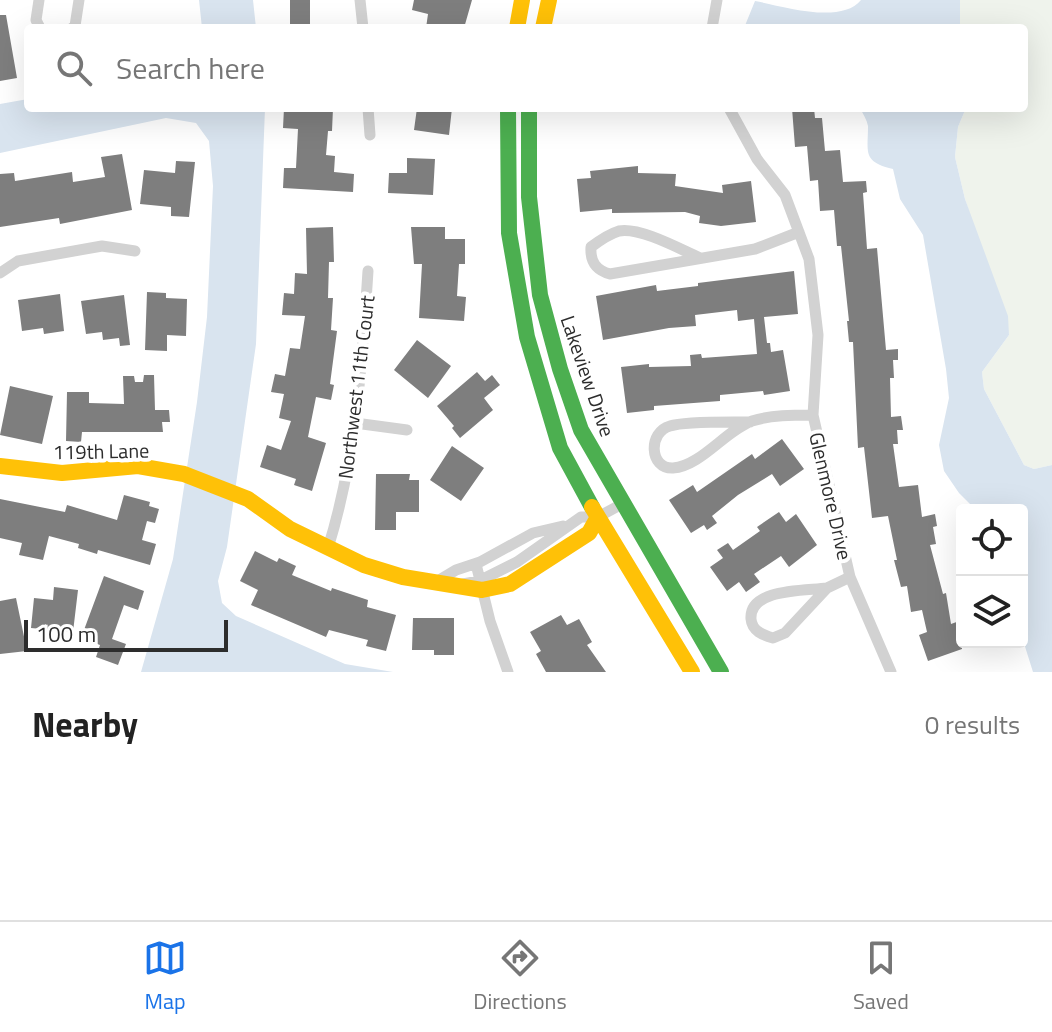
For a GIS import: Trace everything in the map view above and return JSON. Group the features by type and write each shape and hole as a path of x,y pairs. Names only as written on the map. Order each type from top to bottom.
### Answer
{"street":[{"path":"38,24 39,0"},
{"path":"75,24 79,0"},
{"path":"360,0 363,24"},
{"path":"518,24 522,0"},
{"path":"544,24 549,0"},
{"path":"713,24 717,0"},
{"path":"368,112 370,135"},
{"path":"508,112 509,233 527,337 560,448 692,672"},
{"name":"Lakeview Drive","path":"529,112 529,197 540,295 560,369 581,430 721,672"},
{"name":"Glenmore Drive","path":"731,112 757,159 785,195 809,259 818,335 813,415 850,577 891,672"},
{"path":"700,258 642,233 621,230 591,247 593,264 610,274 755,249 799,232"},
{"path":"0,273 18,261 102,246 135,251"},
{"name":"Northwest 11th Court","path":"328,548 340,508 355,423 368,271"},
{"name":"Glenmore Drive","path":"750,422 685,465 670,468 660,463 654,454 653,443 657,433 670,426 813,415"},
{"path":"355,423 407,430"},
{"name":"119th Lane","path":"0,466 62,473 138,466 176,473 248,499 290,529 364,565 403,577 480,586"},
{"path":"480,586 581,517 598,517 622,504"},
{"path":"480,586 510,584 589,533 598,517"},
{"path":"439,582 456,570 476,564 533,533 570,525"},
{"path":"476,564 480,586 508,672"},
{"name":"Glenmore Drive","path":"827,588 785,633 773,638 762,635 753,626 750,614 757,603 768,595 827,588 850,577"}],"shaded area":[{"path":"199,0 253,0 256,24 202,24"},
{"path":"861,0 960,0 960,24 746,24 755,1 826,13 852,7"},
{"path":"960,0 1052,0 1052,465 1034,469 1024,465 984,389 982,372 1009,335 965,199 955,157 958,127 964,112 1028,112 1028,24 960,24"},
{"path":"24,100 24,112 265,112 256,344 227,547 218,581 222,603 236,616 345,664 393,672 141,672 173,559 197,402 207,317 213,186 209,141 196,123 166,118 0,153 0,104"},
{"path":"862,112 964,112 958,127 955,157 965,199 1008,316 1009,335 982,372 984,389 1024,465 1034,469 1052,465 1052,672 1033,672 1025,648 1028,648 1028,504 970,504 944,471 939,445 949,398 923,235 900,199 893,169 871,159 868,126"}],"building":[{"path":"290,0 310,0 310,24 290,24"},
{"path":"414,0 472,0 465,24 427,24 428,14 412,10"},
{"path":"0,15 6,15 17,78 0,81"},
{"path":"284,112 333,112 326,155 335,156 334,172 354,174 353,192 283,188 284,168 296,168 298,129 283,128"},
{"path":"416,112 452,112 449,135 414,130"},
{"path":"792,112 814,112 815,118 822,118 825,151 840,150 843,182 866,181 867,192 863,193 867,249 877,248 886,350 898,349 898,360 893,360 894,378 890,378 891,417 901,416 903,430 897,430 898,444 893,444 899,487 918,485 922,517 935,514 937,526 933,527 936,544 930,545 943,594 946,593 951,624 956,622 956,648 962,648 928,661 919,635 927,632 922,610 911,612 907,586 901,587 888,516 872,518 864,447 858,448 853,342 849,342 841,246 837,246 834,210 820,211 818,180 810,181 807,146 795,147"},
{"path":"122,154 132,210 60,224 59,218 0,227 0,174 14,173 15,181 72,172 73,182 105,177 101,157"},
{"path":"407,158 435,159 433,195 388,193 389,173 407,173"},
{"path":"176,161 195,162 189,217 171,216 171,207 140,204 144,170 175,173"},
{"path":"638,166 638,173 676,174 675,186 723,193 722,185 751,181 756,222 721,226 699,223 700,216 685,212 612,213 612,209 580,212 577,179 591,178 590,171"},
{"path":"333,227 334,262 329,262 328,298 333,298 331,330 337,331 330,384 334,385 331,400 316,397 308,437 326,443 312,491 294,485 296,479 260,467 267,445 281,450 291,421 279,418 284,394 271,392 275,374 285,376 290,348 300,349 305,316 282,315 284,293 294,294 295,273 307,274 306,228"},
{"path":"411,227 445,227 445,239 465,239 465,264 459,264 457,296 466,297 464,321 419,318 422,264 414,264"},
{"path":"794,271 798,314 764,317 771,352 783,350 790,391 764,395 763,391 720,395 720,401 654,406 654,410 627,413 621,367 649,364 649,367 691,366 690,355 701,354 702,358 757,354 754,319 738,321 737,310 695,315 696,326 603,340 596,296 656,285 657,291"},
{"path":"147,292 166,293 166,298 187,299 186,336 167,335 167,351 145,350"},
{"path":"60,294 64,331 44,334 43,328 22,331 18,300"},
{"path":"124,295 130,345 120,346 119,338 103,340 102,332 86,334 81,301"},
{"path":"417,340 451,366 428,398 394,370"},
{"path":"477,372 485,381 492,375 500,385 484,398 493,410 460,438 437,406"},
{"path":"144,375 154,375 155,410 169,410 170,422 162,422 163,432 82,432 81,442 66,441 67,392 89,392 89,403 124,404 123,376 134,376 135,382 143,382"},
{"path":"10,386 53,396 42,444 0,435"},
{"path":"782,439 804,469 780,486 772,474 712,516 717,523 707,530 704,525 691,533 669,500 693,485 697,492 752,454 755,459"},
{"path":"452,446 484,468 461,501 430,480"},
{"path":"376,474 410,474 409,480 419,480 419,512 396,512 396,530 375,530"},
{"path":"124,495 150,502 149,506 159,509 155,523 147,521 142,540 156,544 150,565 98,550 97,554 78,548 79,544 49,536 43,560 19,555 22,543 0,538 0,499 65,512 67,505 117,520"},
{"path":"779,512 786,522 796,514 817,545 789,567 781,556 754,574 760,582 746,592 739,582 727,591 710,567 723,558 717,550 728,543 733,550 760,531 757,527"},
{"path":"255,551 277,562 279,558 296,566 292,575 331,591 332,588 368,600 367,607 396,615 386,651 366,646 368,640 329,630 326,637 251,605 258,590 240,581"},
{"path":"104,576 144,591 138,610 124,605 112,639 126,644 118,665 96,657 100,645 81,638"},
{"path":"54,587 78,590 73,632 31,628 34,598 53,600"},
{"path":"16,598 27,651 0,654 0,601"},
{"path":"561,615 567,625 579,619 592,642 587,645 606,672 546,672 536,654 541,651 530,632"},
{"path":"413,618 454,618 454,655 434,655 434,650 412,650"}],"traffic: fast":[{"path":"508,112 509,233 527,337 560,448 592,507"},
{"path":"529,112 529,197 540,295 560,369 581,430 721,672"}],"traffic: slow":[{"path":"518,24 522,0"},
{"path":"544,24 549,0"},
{"path":"0,466 62,473 138,466 184,474 248,499 290,529 364,565 403,577 482,590 510,584 589,533 598,517"},
{"path":"592,507 692,672"}]}
